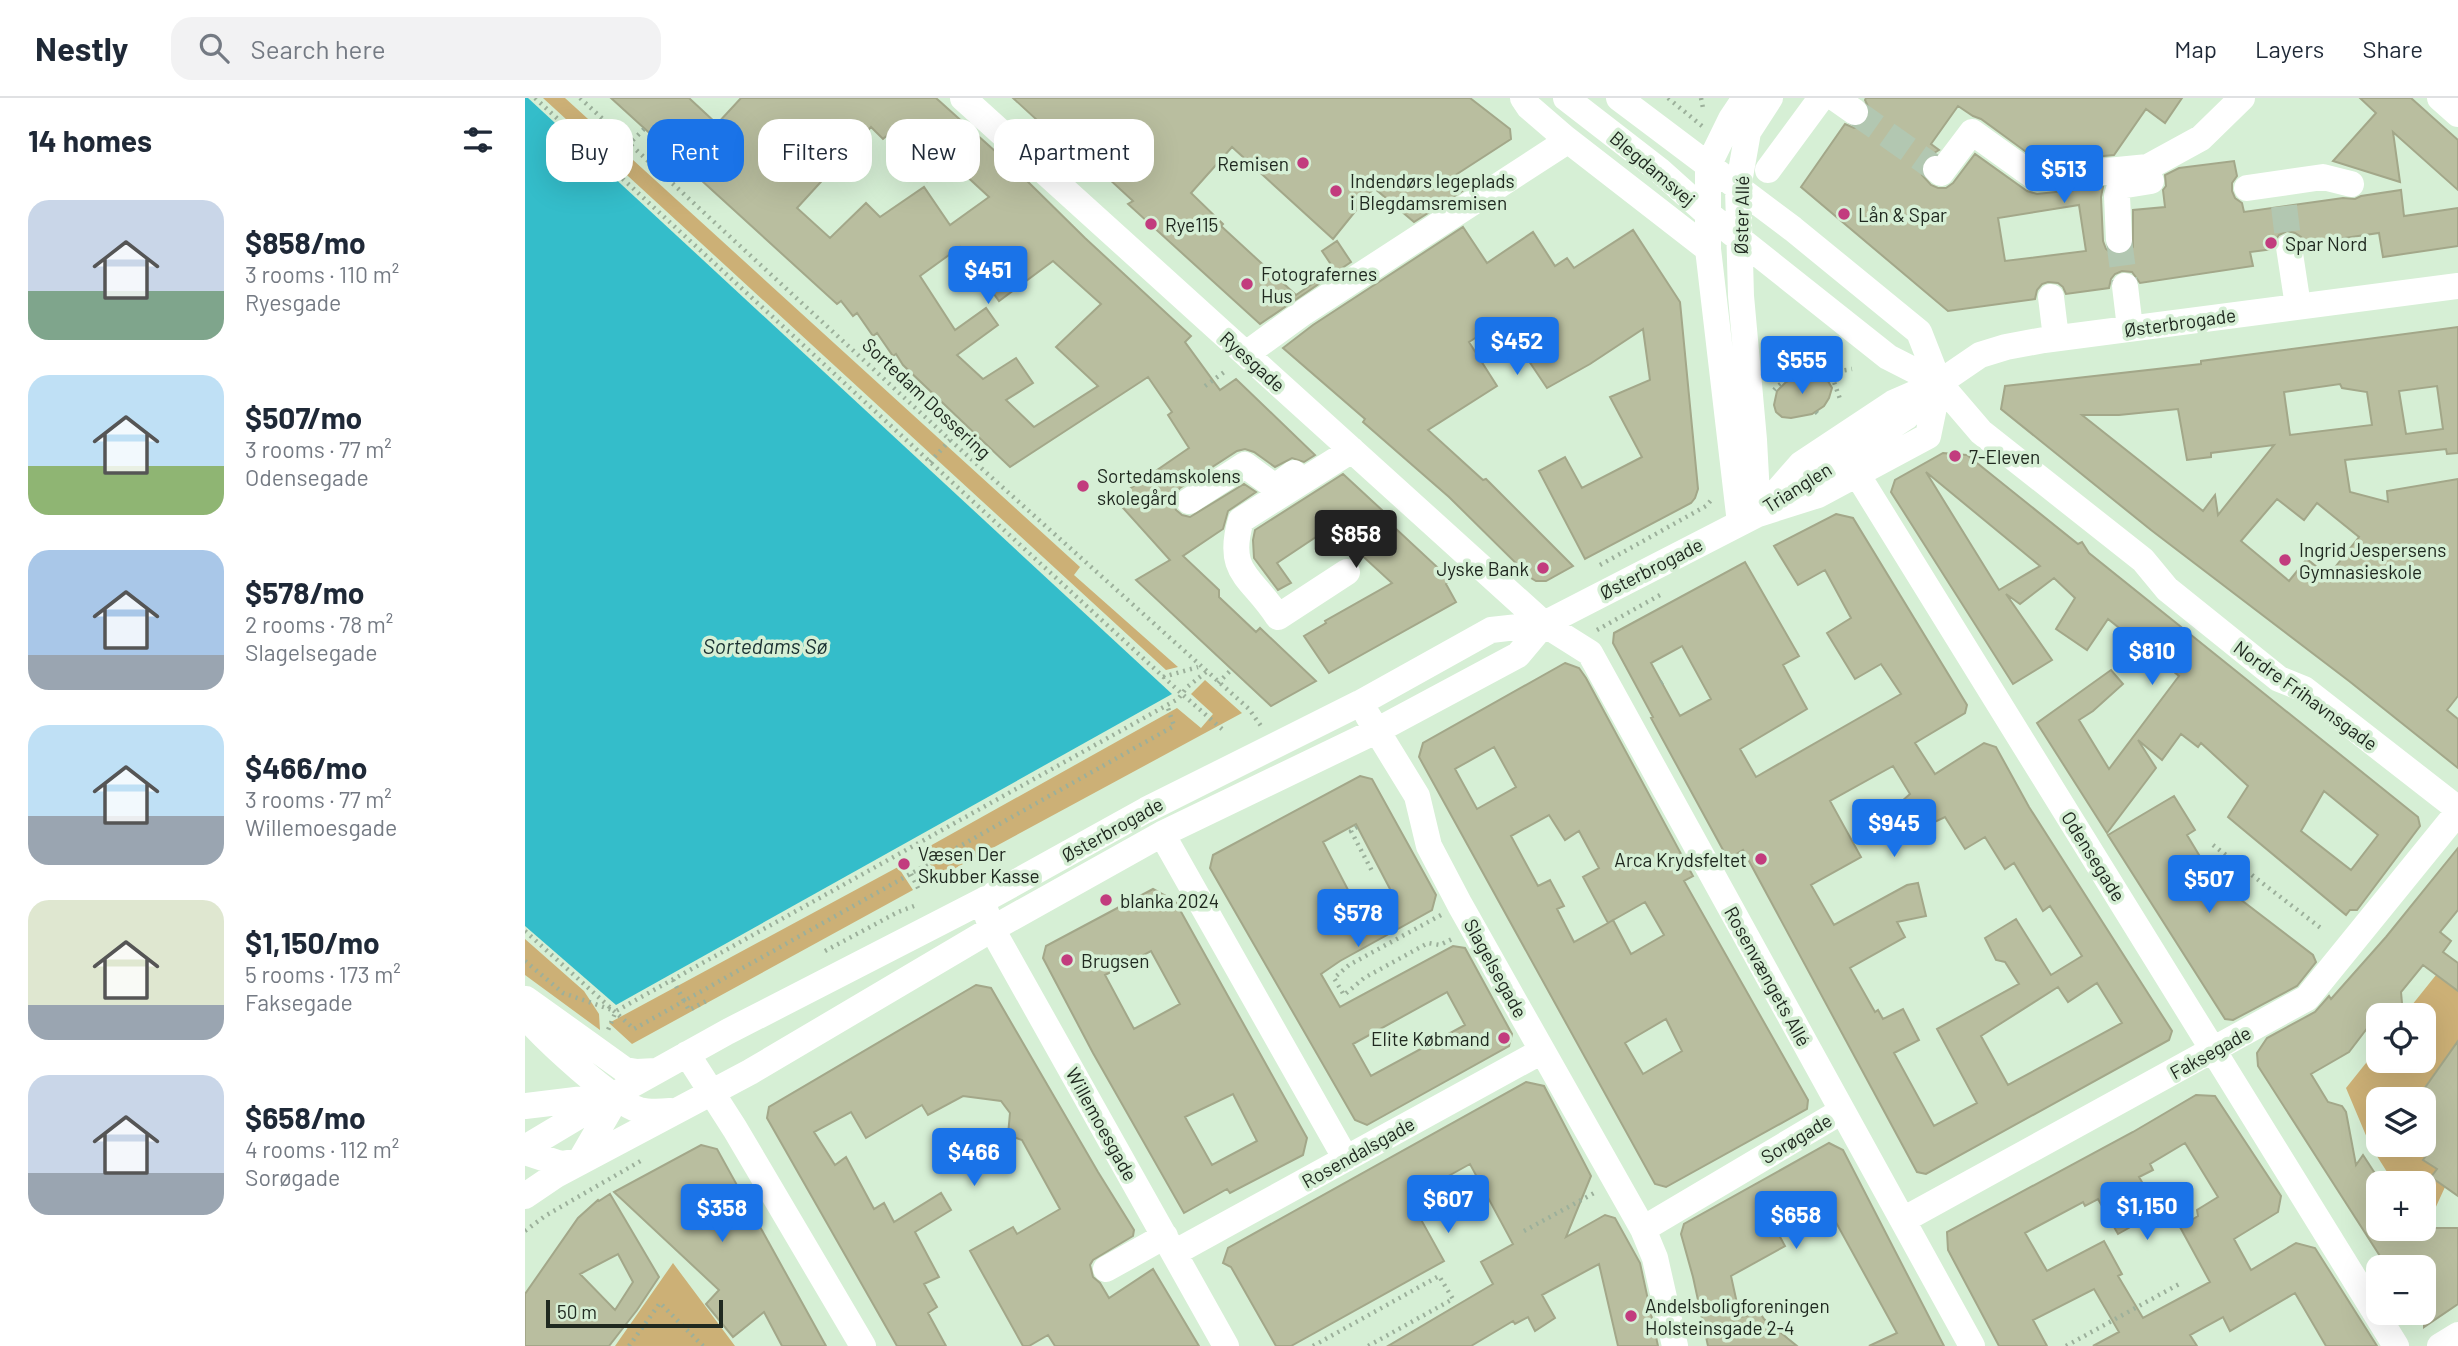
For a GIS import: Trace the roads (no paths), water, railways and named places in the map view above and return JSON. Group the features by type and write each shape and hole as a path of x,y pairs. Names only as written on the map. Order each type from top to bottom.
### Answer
{"street":[{"name":"Ryesgade","path":"963,98 1241,358 1347,445 1544,624"},
{"path":"1523,98 1529,107 1565,138 1708,249"},
{"name":"Blegdamsvej","path":"1566,98 1659,170 1739,240"},
{"name":"Blegdamsvej","path":"1619,98 1738,188"},
{"name":"Øster Allé","path":"1708,249 1708,166 1731,119 1745,98"},
{"name":"Øster Allé","path":"1741,296 1738,188 1748,132 1770,98"},
{"name":"Øster Allé","path":"1769,170 1821,98"},
{"path":"1935,169 1941,173 1972,132 2036,178 2148,167 2201,138 2242,98"},
{"path":"2439,98 2458,114"},
{"path":"1241,358 1304,312 1561,145 1565,138"},
{"path":"2247,188 2282,195 2323,177 2351,184"},
{"path":"2119,240 2117,196 2120,186 2156,180"},
{"path":"1738,188 1793,229 1919,332 1939,383"},
{"path":"1739,240 1888,357 1939,383"},
{"path":"2289,247 2298,306"},
{"name":"Trianglen","path":"1708,249 1749,518"},
{"name":"Østerbrogade","path":"525,1150 612,1096 687,1054 982,901 1146,810 1360,703 1492,630 1544,624 1749,518 1818,495 1928,436 1939,383 1980,355 2006,347 2056,338 2458,284"},
{"path":"2125,286 2130,328"},
{"name":"Trianglen","path":"1741,296 1754,440 1749,518"},
{"path":"2051,297 2056,338"},
{"name":"Trianglen","path":"1749,518 1906,417 1939,383"},
{"name":"Nordre Frihavnsgade","path":"1939,383 1981,432 2143,560 2167,589 2279,679 2304,688 2458,811"},
{"path":"1189,501 1245,465 1275,487 1347,445"},
{"path":"1347,445 1241,520 1235,538 1238,567 1269,602 1278,617 1347,572"},
{"name":"Odensegade","path":"1857,474 2396,1346"},
{"name":"Østerbrogade","path":"525,1196 580,1161 711,1093 992,929 1162,834 1378,730 1518,655 1544,624"},
{"name":"Rosenvængets Allé","path":"1544,624 1590,653 1972,1346"},
{"name":"Slagelsegade","path":"1360,703 1417,796 1429,846 1643,1229 1655,1258 1675,1346"},
{"name":"Faksegade","path":"1903,1220 2307,998 2458,811"},
{"name":"Østerbrogade","path":"1162,834 1346,1159"},
{"name":"Willemoesgade","path":"982,901 992,929 1226,1346"},
{"path":"525,999 625,1070 656,1072"},
{"path":"525,1016 612,1096 639,1110 676,1110"},
{"name":"Rosendalsgade","path":"1106,1269 1169,1245 1346,1159 1542,1051"},
{"path":"687,1054 735,1129 863,1346"},
{"path":"525,1106 612,1096"},
{"path":"525,1150 561,1164 580,1161 609,1111 612,1096"},
{"name":"Sorøgade","path":"1643,1229 1842,1111"},
{"path":"525,1174 556,1175"},
{"path":"2440,1346 2458,1335"}],"water":[{"name":"Sortedams Sø","path":"525,98 528,98 551,119 546,119 546,182 619,182 1172,694 616,1005 525,926"}],"tunnel":[{"path":"1855,112 1936,169"},
{"path":"2284,206 2289,247"},
{"path":"2119,240 2125,286"}],"place":[{"name":"Remisen","path":"1303,163"},
{"name":"Indendørs legeplads i Blegdamsremisen","path":"1336,191"},
{"name":"Lån & Spar","path":"1844,214"},
{"name":"Rye115","path":"1151,224"},
{"name":"Spar Nord","path":"2271,243"},
{"name":"Fotografernes Hus","path":"1247,284"},
{"name":"7-Eleven","path":"1955,456"},
{"name":"Sortedamskolens skolegård","path":"1083,486"},
{"name":"Ingrid Jespersens Gymnasieskole","path":"2285,560"},
{"name":"Jyske Bank","path":"1543,568"},
{"name":"Arca Krydsfeltet","path":"1761,859"},
{"name":"Væsen Der Skubber Kasse","path":"904,864"},
{"name":"blanka 2024","path":"1106,900"},
{"name":"Brugsen","path":"1067,960"},
{"name":"Elite Købmand","path":"1504,1038"},
{"name":"Andelsboligforeningen Holsteinsgade 2-4","path":"1631,1316"}]}
